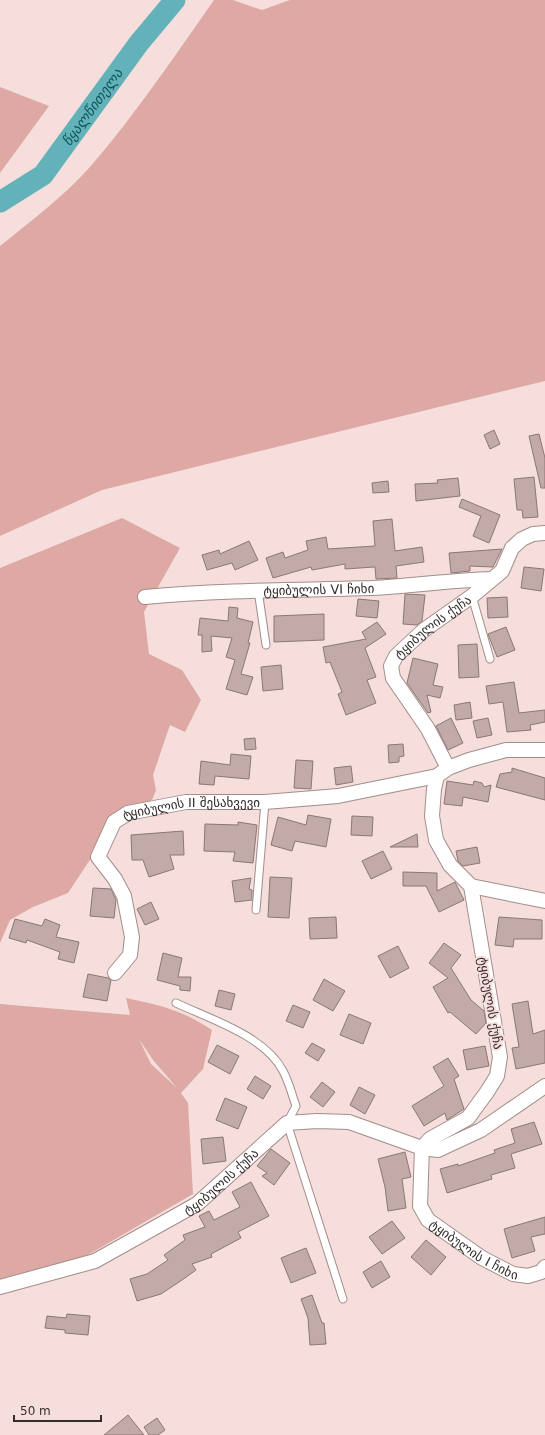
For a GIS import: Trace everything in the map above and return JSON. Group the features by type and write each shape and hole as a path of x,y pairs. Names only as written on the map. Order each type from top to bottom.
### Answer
{"street":[{"name":"ტყიბულის ქუჩა","path":"443,772 428,730 393,678 391,666 396,656 424,630 472,596 502,571 512,548 522,539 533,534 545,533"},
{"name":"ტყიბულის VI ჩიხი","path":"144,597 194,592 372,588 492,579"},
{"name":"ტყიბულის II შესახვევი","path":"115,973 130,956 132,937 124,896 115,879 98,857 114,822 128,812 186,802 265,802 338,796 443,772 469,760 506,750 545,750"},
{"path":"443,772 434,789 432,816 436,840 450,865 471,886 545,901"},
{"name":"ტყიბულის ქუჩა","path":"422,1148 430,1139 468,1118 497,1076 500,1057 471,886"},
{"path":"287,1123 317,1121 349,1122 422,1148 438,1150 482,1130 545,1086"},
{"name":"ტყიბულის ქუჩა","path":"0,1287 95,1261 197,1204 287,1123"},
{"name":"ტყიბულის I ჩიხი","path":"422,1148 420,1206 428,1220 482,1258 513,1274 528,1276 544,1272"}],"lane":[{"path":"258,590 266,645"},
{"path":"472,596 490,658"},
{"path":"256,910 265,802"},
{"path":"176,1003 250,1038 268,1051 283,1071 296,1106 287,1123 343,1299"}],"shaded area":[{"path":"214,0 233,0 262,10 290,0 545,0 545,381 102,490 0,536 0,246 58,199 89,168 138,107"},
{"path":"0,87 49,106 0,173"},
{"path":"122,518 180,548 144,612 149,654 182,670 201,700 185,732 170,725 153,775 156,790 152,800 112,818 97,849 68,893 33,907 10,920 0,943 0,568"},
{"path":"126,998 150,1003 181,1013 212,1030 203,1069 181,1093 188,1103 193,1194 86,1256 0,1281 0,1004 130,1015","holes":["139,1039 153,1060 177,1088 151,1064"]}],"building":[{"path":"494,430 500,444 490,449 484,435"},
{"path":"539,434 545,458 545,488 541,488 529,436"},
{"path":"534,477 538,517 523,518 522,510 517,510 514,479"},
{"path":"458,478 460,496 416,501 415,484 438,483 437,480"},
{"path":"388,481 389,492 373,493 372,483"},
{"path":"462,499 500,515 489,543 473,536 481,516 459,507"},
{"path":"392,519 395,551 422,547 424,562 396,566 397,578 376,579 375,567 345,569 345,564 312,570 311,567 273,578 266,558 283,552 285,558 308,550 306,541 326,537 328,549 375,546 373,521"},
{"path":"249,541 258,560 235,570 232,563 207,570 202,555 219,550 220,554"},
{"path":"502,549 493,567 470,566 470,571 451,573 449,553"},
{"path":"524,567 544,569 541,591 521,588"},
{"path":"405,594 425,595 422,621 417,625 403,624"},
{"path":"507,597 508,617 488,618 487,598"},
{"path":"358,599 379,601 377,618 356,616"},
{"path":"229,607 238,608 237,618 253,622 248,643 250,643 241,674 253,677 247,695 226,689 235,660 226,657 232,638 211,636 212,651 202,652 202,635 198,635 200,618 228,621"},
{"path":"324,614 324,640 274,642 274,616"},
{"path":"377,622 386,634 365,648 376,677 367,680 376,703 346,715 338,694 342,692 330,662 326,663 323,647 366,639 362,632"},
{"path":"506,627 515,650 497,657 488,634"},
{"path":"477,644 479,677 459,678 458,645"},
{"path":"413,658 438,664 433,685 443,687 440,698 427,695 431,712 428,713 407,683"},
{"path":"281,665 283,689 263,691 261,667"},
{"path":"514,682 519,713 545,710 545,722 530,725 531,730 507,732 503,702 489,704 486,686"},
{"path":"470,702 472,718 456,720 454,705"},
{"path":"451,718 463,743 448,750 436,726"},
{"path":"488,718 492,735 477,738 473,721"},
{"path":"255,738 256,749 245,750 244,739"},
{"path":"403,744 404,756 399,757 399,762 389,763 388,745"},
{"path":"231,754 251,756 249,779 215,776 214,785 199,784 201,761 230,765"},
{"path":"296,760 313,761 311,789 294,788"},
{"path":"351,766 353,782 336,785 334,768"},
{"path":"512,768 545,778 545,800 496,787 500,774 512,772"},
{"path":"447,781 473,785 474,781 482,783 484,787 491,785 488,802 463,797 462,806 444,804"},
{"path":"308,815 331,819 326,847 295,841 292,851 271,845 278,817 306,825"},
{"path":"352,816 373,817 372,836 351,835"},
{"path":"238,822 257,825 253,863 233,861 235,852 204,851 205,824 238,825"},
{"path":"183,831 184,855 170,855 174,869 149,877 143,860 132,860 131,835"},
{"path":"417,834 418,847 390,847"},
{"path":"477,847 480,863 463,866 458,861 456,851"},
{"path":"383,851 392,869 371,879 362,861"},
{"path":"403,872 437,873 437,891 455,882 464,900 439,912 426,886 403,886"},
{"path":"270,877 292,878 289,918 268,917"},
{"path":"251,878 249,889 252,890 252,900 235,902 232,881"},
{"path":"93,888 111,889 116,900 114,918 90,916"},
{"path":"151,902 159,919 145,925 137,909"},
{"path":"336,917 337,938 310,939 309,918"},
{"path":"499,917 542,920 542,939 514,939 513,947 495,945"},
{"path":"15,919 42,926 45,919 60,925 56,937 79,942 74,963 58,959 60,952 27,940 26,943 9,938"},
{"path":"444,943 461,955 451,968 471,1000 484,1011 486,1023 476,1034 450,1012 448,1013 433,987 448,978 429,963"},
{"path":"398,946 409,968 390,978 378,956"},
{"path":"163,953 182,958 178,977 191,977 190,991 180,990 180,986 157,980"},
{"path":"88,974 111,980 107,1001 83,997"},
{"path":"324,979 345,991 333,1011 313,1000"},
{"path":"219,990 235,994 231,1010 215,1006"},
{"path":"528,1001 533,1034 545,1030 545,1063 516,1069 512,1048 519,1047 512,1004"},
{"path":"293,1005 310,1012 303,1028 286,1021"},
{"path":"349,1014 371,1023 363,1044 340,1035"},
{"path":"312,1043 325,1050 318,1061 305,1053"},
{"path":"217,1045 239,1056 230,1074 208,1062"},
{"path":"485,1046 489,1066 467,1070 463,1050"},
{"path":"448,1058 459,1076 454,1079 464,1109 447,1120 445,1113 424,1126 412,1106 444,1086 433,1067"},
{"path":"255,1076 271,1086 263,1099 247,1089"},
{"path":"322,1082 335,1092 323,1107 310,1097"},
{"path":"359,1087 375,1095 365,1114 350,1105"},
{"path":"225,1098 247,1107 238,1129 216,1120"},
{"path":"534,1122 542,1144 511,1154 515,1168 491,1175 492,1179 447,1193 440,1169 458,1164 458,1166 495,1153 494,1150 515,1143 511,1129"},
{"path":"223,1137 226,1161 203,1164 201,1139"},
{"path":"271,1149 290,1163 274,1185 262,1176 267,1173 257,1166"},
{"path":"405,1152 411,1177 402,1179 406,1208 388,1211 385,1187 378,1159"},
{"path":"251,1182 269,1216 238,1232 241,1238 211,1254 212,1257 192,1264 196,1270 161,1294 137,1301 130,1279 147,1274 168,1260 164,1255 185,1240 183,1235 205,1227 199,1216 209,1211 214,1220 240,1207 232,1192"},
{"path":"545,1217 545,1234 531,1237 535,1251 512,1258 504,1229"},
{"path":"392,1221 405,1238 382,1254 369,1237"},
{"path":"426,1240 446,1257 431,1275 411,1257"},
{"path":"306,1248 316,1273 291,1283 281,1258"},
{"path":"381,1261 390,1277 372,1288 363,1272"},
{"path":"312,1295 322,1323 324,1323 326,1344 310,1345 308,1318 301,1299"},
{"path":"67,1314 90,1316 88,1335 65,1333 65,1330 45,1328 47,1316 66,1318"},
{"path":"128,1415 144,1435 104,1435"},
{"path":"157,1418 165,1430 158,1435 149,1435 144,1427"}],"waterway":[{"name":"წყალწითელა","path":"0,202 43,175 139,43 175,0"}]}
